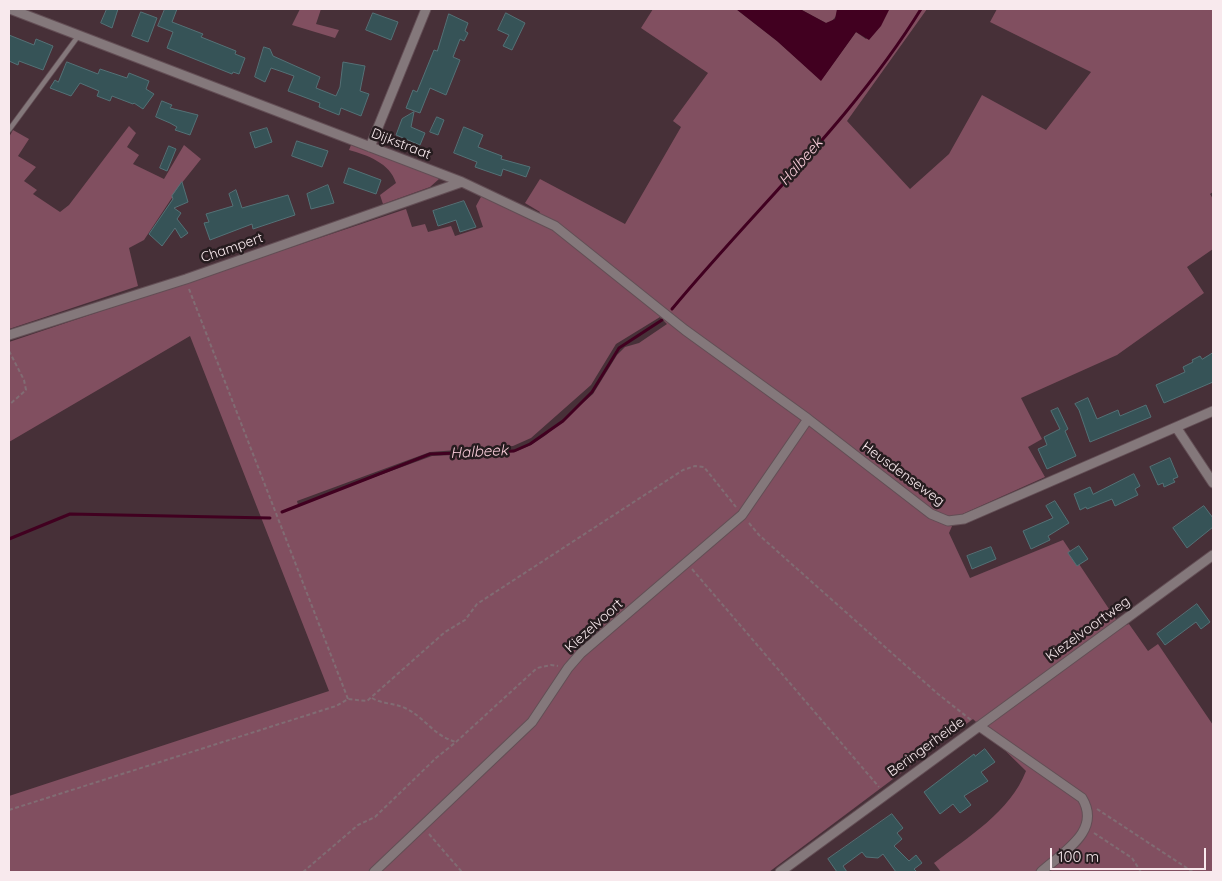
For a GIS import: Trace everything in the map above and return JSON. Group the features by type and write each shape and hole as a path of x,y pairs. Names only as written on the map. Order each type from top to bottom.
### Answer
{"street":[{"name":"Dijkstraat","path":"10,9 462,182 555,226 685,330"},
{"path":"370,146 426,9"},
{"name":"Champert","path":"9,335 186,279 462,182"},
{"name":"Heusdenseweg","path":"685,330 808,420 931,514 948,521 964,519 1213,412"},
{"name":"Kiezelvoort","path":"374,872 532,722 568,668 581,654 742,515 808,420"},
{"path":"1176,427 1213,483"},
{"name":"Kiezelvoortweg","path":"979,726 1213,555"},
{"name":"Beringerheide","path":"780,872 979,726 1082,798 1087,807"},
{"path":"1041,872 1078,838 1088,825 1087,807"}],"lane":[{"path":"9,130 79,35"}],"path":[{"path":"186,279 348,699"},
{"path":"9,351 24,380 26,390 9,404"},
{"path":"9,810 336,706 348,699 367,700 445,632 465,620 477,604 684,470 695,466 704,466 759,535 938,694 979,726"},
{"path":"686,563 886,794"},
{"path":"303,872 358,825 375,817 436,758 537,668 552,665 568,668"},
{"path":"371,697 381,703 405,708 442,738 456,742"},
{"path":"1087,807 1098,810 1193,872"},
{"path":"1088,825 1096,836 1132,858 1141,872"},
{"path":"422,826 462,872"},
{"path":"1182,872 1186,869"}],"shaded area":[{"path":"300,9 321,9 316,24 339,30 335,38 292,25"},
{"path":"653,9 736,9 777,41 821,80 856,32 866,39 889,9 927,9 847,121 910,189 949,154 982,95 1046,130 1091,72 990,22 997,9 1213,9 1213,192 1210,194 1213,199 1213,249 1187,267 1204,293 1117,355 1021,398 1042,439 1028,447 1045,477 956,517 949,533 970,578 1063,540 1121,627 1129,624 1148,651 1158,644 1213,725 1213,872 941,872 934,863 987,823 999,811 1019,786 1026,771 973,719 769,872 9,872 9,796 329,691 190,336 9,442 9,342 406,209 412,227 425,224 428,232 451,226 455,236 483,227 476,206 482,195 535,222 540,212 525,203 540,179 625,224 681,127 673,121 708,73 641,28","holes":["660,317 667,324 639,343 625,347 617,355 593,394 546,435 531,445 515,452 432,456 298,505 297,501 430,452 513,446 531,438 591,385 616,344"]},
{"path":"736,9 800,9 826,23 835,19 837,9 889,10 881,26 869,40 856,32 821,81 777,41"},
{"path":"800,9 837,9 837,15 831,22 826,23"},
{"path":"129,126 136,133 127,147 139,155 133,164 164,179 184,145 201,159 181,184 144,240 129,248 138,286 9,329 9,137 13,130 29,139 18,156 36,167 24,181 37,190 33,194 60,212 69,205"},
{"path":"351,145 439,179 430,187 383,204 380,195 396,183 393,176 389,170 377,161 349,150"}],"building":[{"path":"107,9 118,9 112,28 101,23"},
{"path":"165,9 177,9 172,22 203,34 201,37 236,51 235,54 245,58 239,74 233,72 232,74 167,48 173,32 158,26"},
{"path":"141,12 157,18 148,42 132,36"},
{"path":"373,13 398,22 391,40 366,30"},
{"path":"506,13 525,23 512,50 503,46 509,35 498,30"},
{"path":"449,14 468,23 465,31 468,33 464,41 460,39 453,57 460,60 446,95 430,88 420,113 406,108 413,90 417,92 434,50 437,51"},
{"path":"9,35 34,45 36,39 53,46 43,70 19,61 18,65 9,61"},
{"path":"264,47 270,49 273,56 320,77 316,88 336,96 340,87 343,62 365,66 360,91 369,94 361,116 341,108 339,115 319,107 320,103 288,91 294,76 271,68 265,82 255,77"},
{"path":"67,62 98,74 100,69 127,78 129,73 149,81 146,89 154,94 143,109 134,103 112,96 110,101 97,96 99,91 80,83 71,96 50,88 55,80 58,82"},
{"path":"162,101 172,105 170,108 198,115 190,135 175,130 177,127 156,117"},
{"path":"414,112 411,127 425,133 420,145 396,135 402,119"},
{"path":"437,117 444,120 438,135 430,132"},
{"path":"464,127 483,135 478,147 502,156 501,159 530,167 526,177 503,169 501,176 475,167 477,162 454,153"},
{"path":"267,128 272,142 255,148 250,133"},
{"path":"297,141 328,151 322,167 292,156"},
{"path":"169,146 176,149 167,171 160,168"},
{"path":"349,168 381,180 376,194 344,183"},
{"path":"182,182 188,202 174,208 181,213 177,219 188,233 181,238 175,228 162,246 149,234 173,199 172,196"},
{"path":"328,185 334,203 311,209 307,194"},
{"path":"236,190 242,208 288,195 295,215 253,229 252,224 210,240 204,223 209,222 206,214 233,206 229,194"},
{"path":"464,201 476,227 460,232 456,220 438,226 433,211"},
{"path":"1213,353 1213,382 1164,403 1156,385 1185,372 1183,367 1193,362 1192,360 1200,356 1202,359"},
{"path":"1088,398 1097,419 1118,410 1120,416 1146,405 1151,417 1090,442 1079,410 1075,404"},
{"path":"1058,408 1068,429 1065,431 1076,456 1047,469 1038,449 1047,445 1044,437 1060,429 1051,411"},
{"path":"1170,458 1178,477 1173,479 1175,482 1164,487 1163,483 1158,485 1150,467"},
{"path":"1134,474 1140,486 1135,489 1138,495 1115,506 1112,499 1080,510 1074,494 1090,487 1093,494"},
{"path":"1055,501 1069,523 1048,536 1050,540 1031,549 1023,531 1053,518 1046,506"},
{"path":"1204,506 1213,518 1213,527 1187,548 1173,528"},
{"path":"1079,546 1088,559 1077,566 1068,553"},
{"path":"991,547 996,559 972,569 967,556"},
{"path":"1197,604 1210,622 1201,629 1196,622 1165,645 1157,634"},
{"path":"985,749 995,762 981,772 988,781 964,796 971,805 960,813 953,804 940,814 924,792 974,754 975,756"},
{"path":"892,814 903,828 897,833 902,839 894,846 909,861 916,855 922,863 914,869 917,872 896,872 883,854 878,858 866,857 862,852 843,866 847,872 837,872 828,859"}],"waterway":[{"name":"Halbeek","path":"672,309 834,126 865,88 921,9"},
{"name":"Halbeek","path":"282,512 430,454 514,451 530,444 563,421 592,392 619,348 662,320"},
{"name":"Halbeek","path":"9,539 70,514 270,518"}]}
